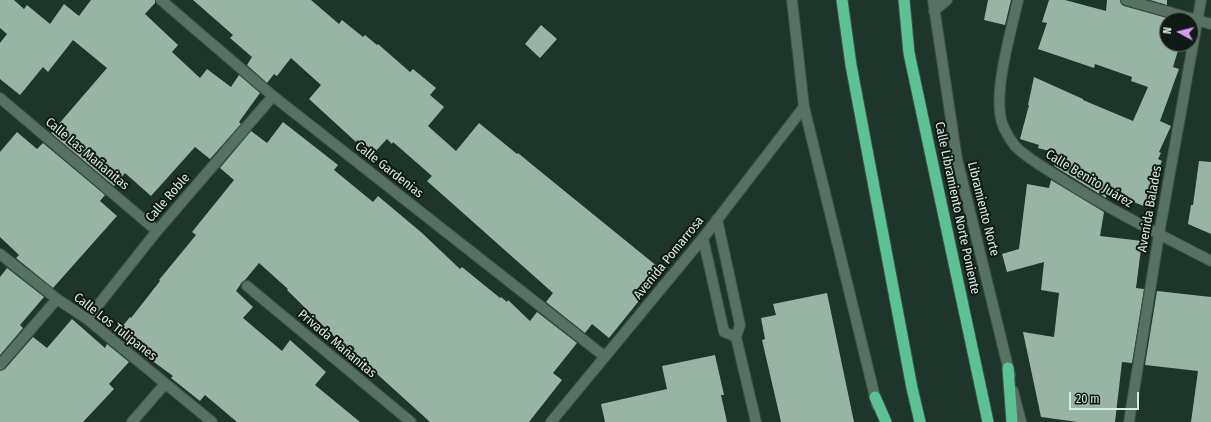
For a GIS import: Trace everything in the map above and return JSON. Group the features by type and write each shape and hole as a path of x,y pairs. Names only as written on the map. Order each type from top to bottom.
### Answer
{"highway":[{"path":"842,0 851,66 912,388 920,422"},
{"name":"Calle Libramiento Norte Poniente","path":"904,0 909,53 988,422"},
{"path":"1008,368 1012,422"},
{"path":"912,388 914,422"},
{"path":"981,388 994,422"},
{"path":"875,397 886,422"}],"street":[{"name":"Calle Gardenias","path":"161,0 273,96 604,356"},
{"path":"792,0 804,107 881,422"},
{"name":"Libramiento Norte","path":"933,0 957,158 1021,422"},
{"path":"934,11 947,0"},
{"name":"Calle Benito Juárez","path":"1018,0 1002,73 1000,103 1001,119 1005,131 1015,145 1025,155 1082,192 1211,261"},
{"path":"1126,0 1169,12"},
{"name":"Avenida Balades","path":"1199,12 1201,0"},
{"path":"1199,21 1211,24"},
{"name":"Avenida Balades","path":"1129,422 1159,234 1191,52"},
{"name":"Calle Roble","path":"87,319 157,231 273,96"},
{"name":"Calle Las Mañanitas","path":"0,98 157,231"},
{"name":"Avenida Pomarrosa","path":"551,422 703,238 804,107"},
{"path":"717,219 740,325 736,336 756,422"},
{"path":"703,238 724,332 736,336"},
{"name":"Calle Los Tulipanes","path":"0,254 57,299 87,319 212,422"},
{"name":"Privada Mañanitas","path":"247,286 412,422"},
{"path":"0,366 57,299"},
{"path":"132,422 165,384"}],"building":[{"path":"0,0 14,0 24,9 27,5 50,24 64,4 79,16 91,0 155,0 155,3 145,14 178,45 172,52 200,78 207,69 231,87 239,75 260,93 239,122 241,124 210,159 195,147 151,196 125,173 114,186 51,133 107,68 73,40 48,72 43,67 20,95 0,79 0,43 7,34 0,28"},
{"path":"193,0 311,0 339,24 342,20 363,37 365,35 377,45 378,44 410,72 413,69 436,88 430,95 444,107 428,126 456,151 479,123 663,271 609,338 592,324 585,333 546,302 553,293 427,181 432,176 393,142 392,144 387,139 373,154 357,140 356,142 309,99 321,85 291,58 277,76 274,74 267,83 247,65 252,57 230,38 233,35"},
{"path":"988,0 1011,0 1005,25 984,20"},
{"path":"1049,0 1065,0 1106,11 1107,0 1120,0 1121,4 1124,6 1159,16 1159,52 1178,52 1173,67 1179,69 1160,121 1171,126 1159,152 1161,153 1158,159 1162,161 1154,179 1157,180 1146,207 1107,191 1106,198 1054,166 1057,153 1038,148 1039,145 1020,139 1029,105 1034,77 1133,121 1148,87 1131,81 1132,77 1095,64 1094,68 1038,49 1047,23 1042,22"},
{"path":"1150,0 1167,0 1167,5"},
{"path":"541,25 557,39 540,58 525,44"},
{"path":"283,122 338,165 334,170 373,202 378,196 422,233 460,269 462,267 500,298 501,297 507,302 508,300 530,321 537,312 577,343 553,373 562,380 529,422 430,422 366,364 364,366 287,290 288,289 259,263 236,291 253,307 243,318 282,351 290,340 326,372 315,385 360,422 237,422 205,395 200,401 171,378 173,376 143,354 142,355 116,334 130,317 131,318 160,281 159,280 196,235 192,232 234,180 220,168 251,131 267,143"},
{"path":"17,132 37,149 43,143 105,195 100,201 117,216 53,288 16,258 19,255 0,237 0,152"},
{"path":"1199,161 1211,162 1211,234 1188,224 1191,205 1193,205"},
{"path":"1051,180 1104,212 1100,236 1142,241 1136,288 1144,289 1132,363 1122,362 1115,422 1078,422 1041,417 1023,332 1054,337 1059,293 1041,290 1044,262 1007,272 1002,254 1019,249 1027,184 1049,188"},
{"path":"7,268 44,297 20,325 23,328 0,355 0,277"},
{"path":"1157,291 1211,297 1211,422 1191,422 1198,371 1145,365"},
{"path":"827,293 854,422 781,422 762,340 765,339 761,318 776,315 773,304"},
{"path":"72,319 105,348 107,344 129,362 109,384 114,389 83,422 0,422 0,371 5,369 33,337 47,348"},
{"path":"715,355 724,395 721,395 727,422 605,422 601,404 667,389 662,366"}]}
